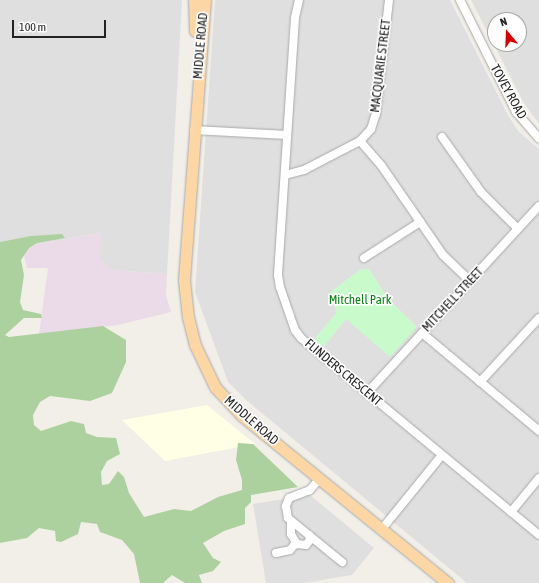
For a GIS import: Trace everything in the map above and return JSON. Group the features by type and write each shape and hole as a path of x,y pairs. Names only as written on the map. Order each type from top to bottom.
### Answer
{"main road":[{"name":"MIDDLE ROAD","path":"205,0 194,130 184,280 188,317 195,345 208,375 224,398 448,583"},
{"name":"MIDDLE ROAD","path":"195,2 197,92"}],"street":[{"name":"FLINDERS CRESCENT","path":"299,0 295,18 278,275 280,287 295,330 301,338 539,535"},
{"name":"MACQUARIE STREET","path":"285,175 304,170 360,141 371,129 376,114 389,0"},
{"name":"TOVEY ROAD","path":"460,0 516,112 539,138"},
{"path":"194,130 287,135"},
{"path":"442,137 481,192 518,229"},
{"path":"360,141 381,165 443,255 470,281"},
{"name":"MITCHELL STREET","path":"367,393 539,206"},
{"path":"364,258 420,222"},
{"path":"480,382 539,318"},
{"path":"422,333 539,431"},
{"path":"382,529 442,455"},
{"path":"309,535 310,540 306,545 300,546 296,543 291,534 291,522 286,506 289,498 310,490 320,478"},
{"path":"511,512 539,478"},
{"path":"291,522 342,562"},
{"path":"276,553 290,550 296,543"}],"shaded area":[{"path":"0,0 182,0 167,274 112,270 100,260 100,233 0,251"},
{"path":"215,0 450,0 509,117 519,132 539,149 539,583 467,583 245,399 228,382 195,292","holes":["361,269 369,269 388,299 417,327 346,319 323,347 314,340 337,312 330,293"]},
{"path":"471,0 539,0 539,124 524,103 498,52 527,52 527,12 487,12 487,31"},
{"path":"101,233 100,260 112,270 167,274 166,295 171,312 118,325 39,334 48,268 27,268 22,247"},
{"path":"207,405 255,444 165,461 122,420"},
{"path":"310,495 374,548 352,575 304,583 266,583 253,504"}],"green space":[{"path":"62,234 65,238 37,243 29,248 21,260 24,275 20,302 23,310 41,314 42,318 24,318 5,335 9,337 103,326 126,340 126,362 112,393 90,401 50,396 40,402 33,415 34,425 41,431 71,421 84,424 86,433 97,437 116,438 120,454 107,461 101,472 102,485 109,484 118,471 124,477 129,493 144,517 174,509 191,511 218,497 242,490 242,480 236,460 238,443 253,444 298,487 251,495 251,502 245,508 245,524 224,531 203,543 213,558 221,562 213,571 199,575 202,583 185,583 172,575 163,583 140,583 134,554 122,540 100,532 97,524 81,522 78,534 61,542 56,541 55,531 39,528 27,538 0,543 0,242 31,236"},
{"name":"Mitchell Park","path":"361,269 369,269 388,299 417,327 390,357 346,319 323,347 314,340 337,312 330,293"}]}
